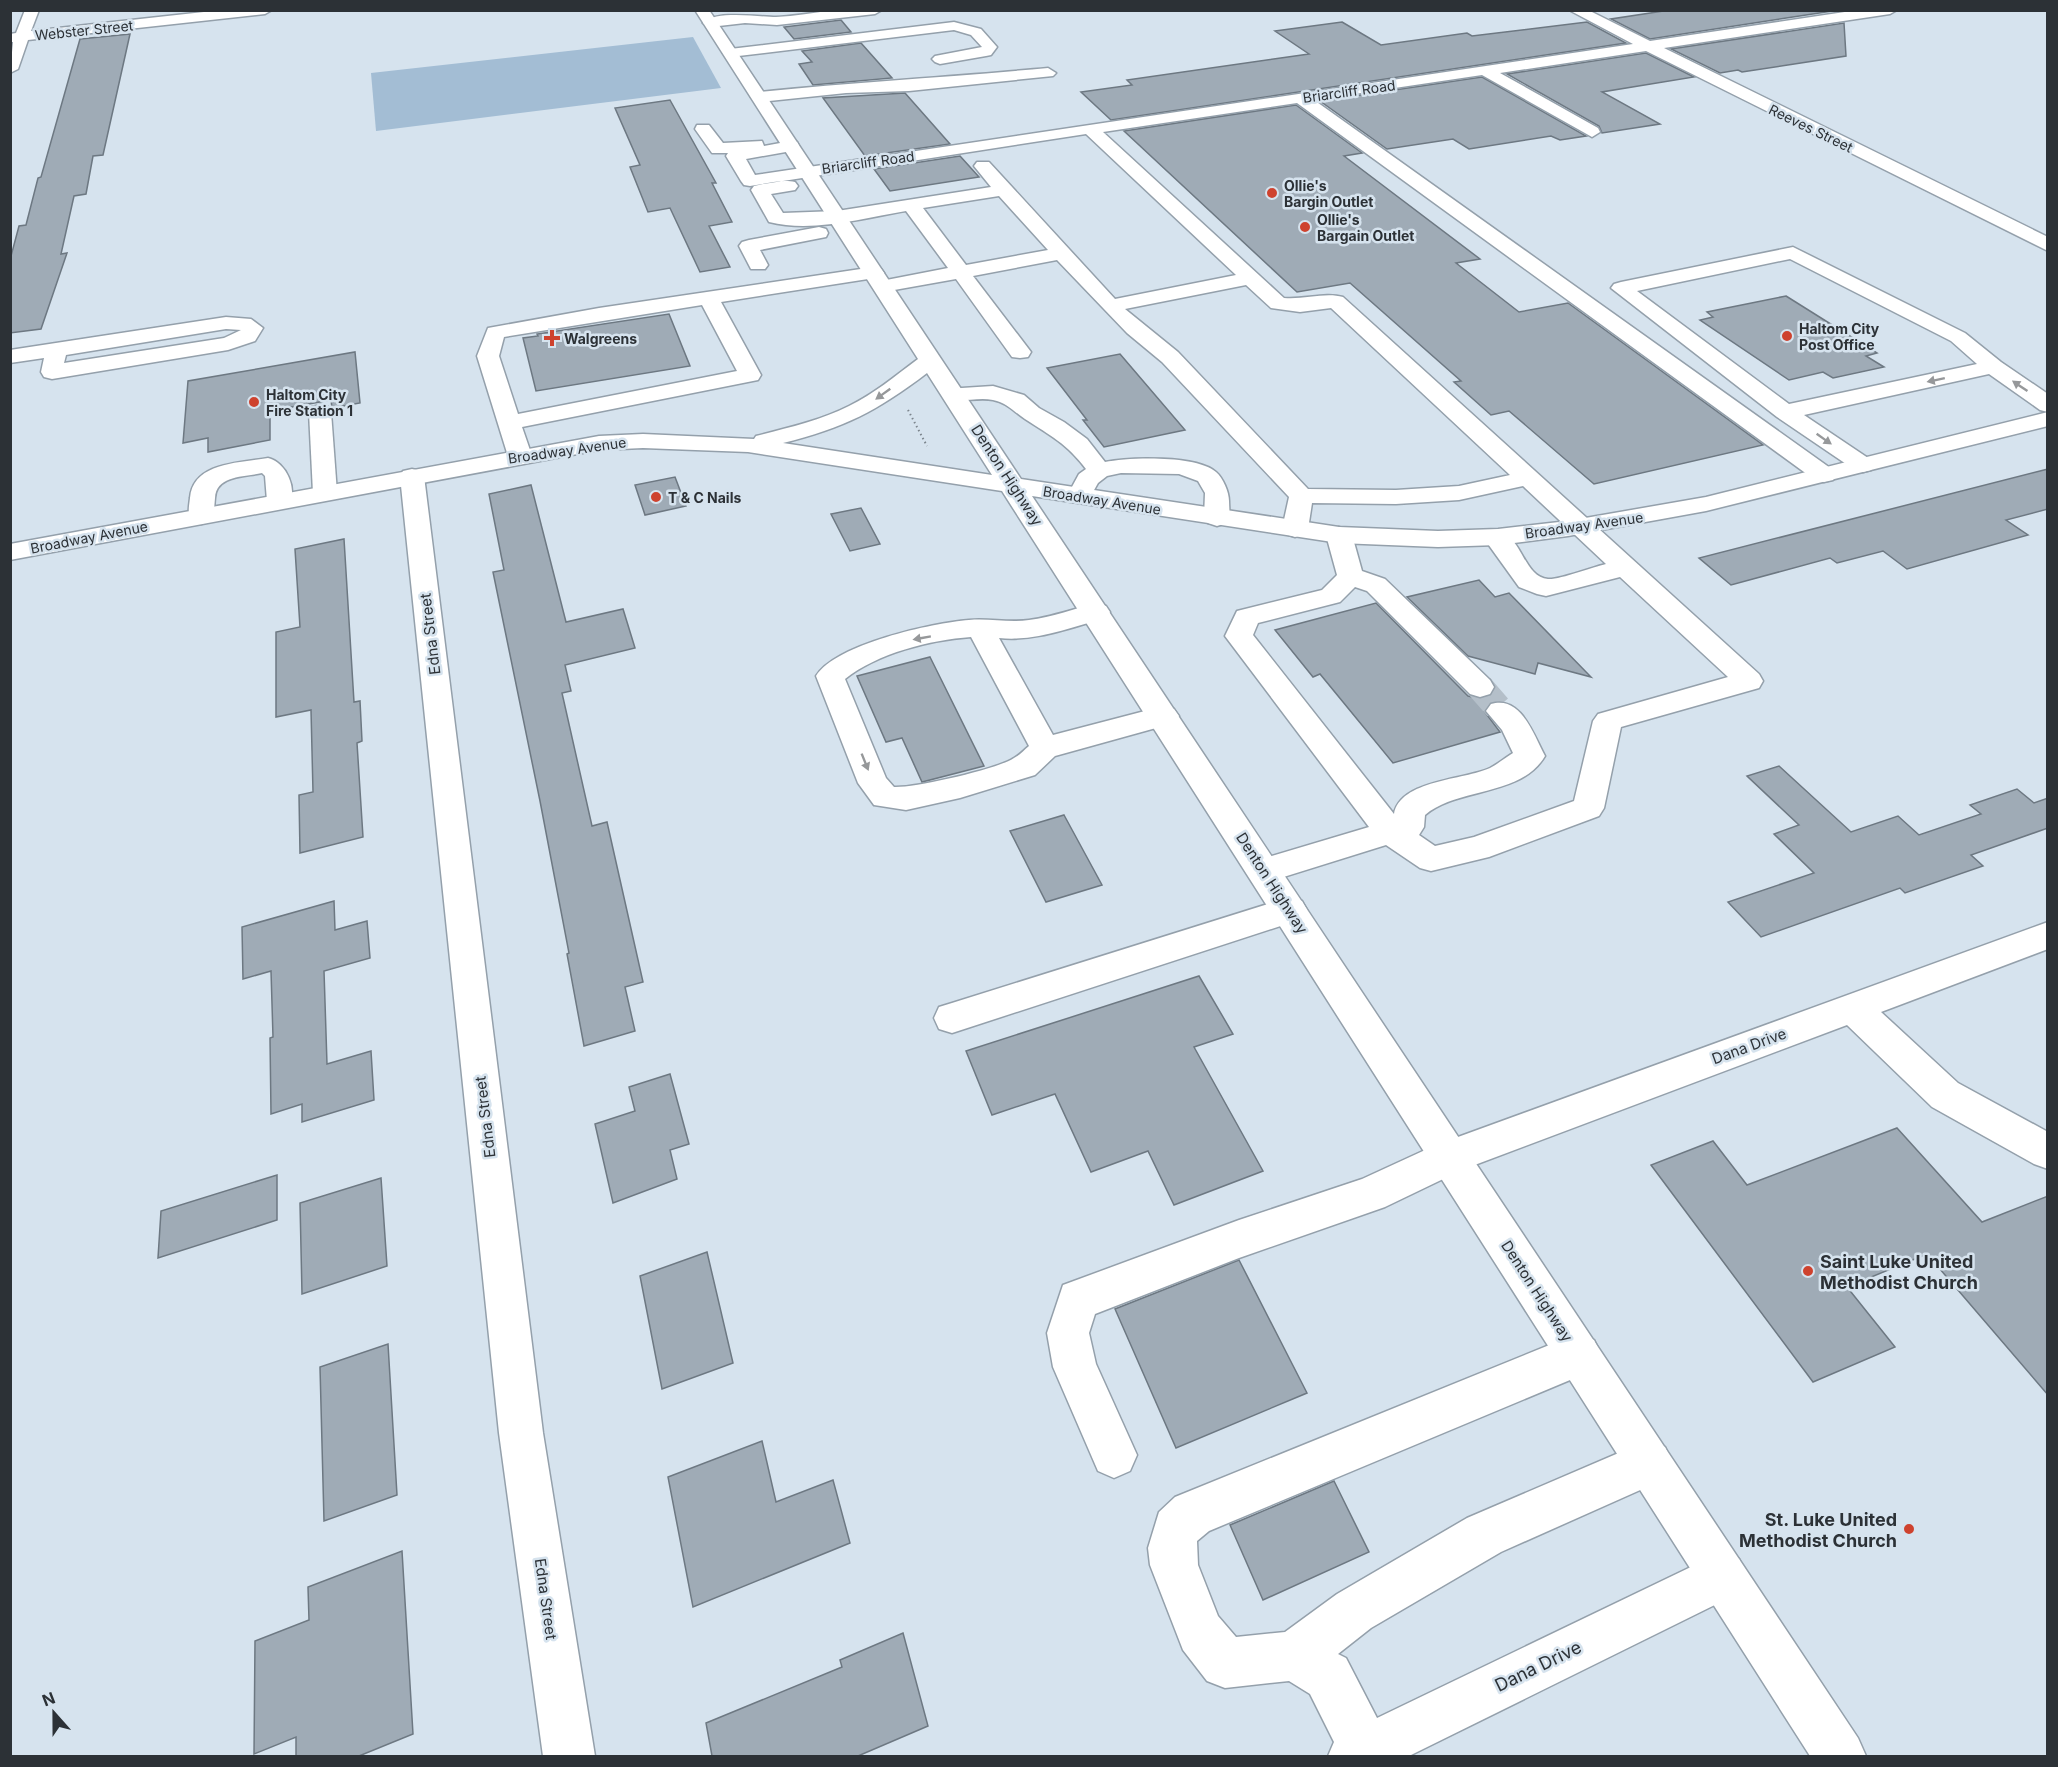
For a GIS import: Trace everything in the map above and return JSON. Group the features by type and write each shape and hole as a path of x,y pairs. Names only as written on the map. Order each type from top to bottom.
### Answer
{"street":[{"path":"10,69 17,37 32,10"},
{"name":"Webster Street","path":"17,37 265,10"},
{"path":"705,15 730,10"},
{"path":"705,15 752,15 777,21 875,10"},
{"name":"Reeves Street","path":"1576,10 1646,47 2048,244"},
{"name":"Briarcliff Road","path":"811,176 966,147 1890,10"},
{"name":"Denton Highway","path":"705,15 1840,1756"},
{"path":"752,15 778,47"},
{"path":"730,53 954,26 976,32 990,47 986,52 940,59"},
{"path":"1486,70 1592,132"},
{"path":"759,97 1048,73"},
{"path":"1300,98 1455,206 1529,263 1824,475"},
{"path":"704,129 718,149 789,143"},
{"path":"1090,129 1278,304 1300,306 1336,301 1749,681 1608,721 1588,808 1478,848 1431,859 1390,832 1239,636 1247,617 1331,596 1350,576"},
{"path":"789,143 735,156 750,181 811,176"},
{"path":"966,147 1060,254 1134,329 1170,357 1301,496 1396,497 1459,493 1528,478"},
{"path":"1086,150 1108,147"},
{"path":"983,166 1006,163"},
{"path":"811,176 760,190 776,218 840,222"},
{"path":"758,265 749,246 911,205 1003,190"},
{"path":"911,205 1020,352"},
{"path":"1863,465 1785,412 1621,288 1793,253 1958,337 1993,367 2048,405"},
{"path":"520,456 488,356 495,332 709,298 960,272 1060,254"},
{"path":"1110,306 1252,278"},
{"path":"510,423 750,375 709,298"},
{"path":"10,357 226,323 244,323 253,328 248,336 228,344 52,372 56,350"},
{"path":"748,445 837,421 879,398 930,360"},
{"path":"1785,412 1993,367"},
{"path":"954,394 993,393 1016,400 1031,413 1056,427 1079,444 1099,470"},
{"path":"320,412 324,492"},
{"name":"Broadway Avenue","path":"10,552 520,456 599,443 643,441 748,445 1339,535 1407,539 1496,537 1582,527 1681,510 2048,420"},
{"path":"201,516 202,488 215,475 268,465 277,475 279,501"},
{"path":"1079,496 1088,479 1099,470 1121,466 1182,467 1207,476 1217,494 1217,518"},
{"name":"Edna Street","path":"412,476 521,1433 569,1756"},
{"path":"1295,529 1301,496"},
{"path":"1339,535 1350,576"},
{"path":"1496,537 1528,581 1545,588 1625,567"},
{"path":"1350,576 1376,585 1480,687"},
{"path":"1096,612 1019,630 980,628 910,640 853,658 840,666 830,676 873,783 885,797 906,799 960,787 1024,767 1045,748 1164,716"},
{"path":"980,628 1045,748"},
{"path":"1264,871 1408,827 1410,810 1426,797 1500,776 1530,756 1514,725 1501,711"},
{"path":"952,1018 1290,910"},
{"name":"Dana Drive","path":"1114,1455 1076,1367 1068,1332 1078,1300 1239,1239 1371,1194 1450,1157 1852,1007 2044,940"},
{"path":"1852,1007 1945,1095 2048,1152"},
{"path":"1579,1355 1192,1514 1176,1529 1172,1548 1174,1565 1200,1633 1225,1663 1294,1656 1354,1611 1484,1535 1649,1462"},
{"name":"Dana Drive","path":"1360,1754 1722,1576"},
{"path":"1294,1656 1328,1676 1360,1754"}],"path":[{"path":"907,407 929,450"}],"shaded area":[{"path":"693,37 721,88 376,131 371,73"}],"building":[{"path":"1670,10 1839,10 1650,39 1611,19"},
{"path":"841,20 851,32 794,39 784,27"},
{"path":"1342,22 1381,45 1467,33 1472,36 1587,22 1626,43 1111,120 1081,92 1132,85 1127,80 1309,54 1275,31"},
{"path":"1844,23 1846,56 1742,72 1738,70 1720,73 1671,49"},
{"path":"130,34 103,155 93,156 86,194 74,196 61,254 67,253 41,329 10,333 11,256 19,226 26,225 80,39"},
{"path":"861,43 892,78 813,85 799,64 812,62 802,51"},
{"path":"1646,53 1694,77 1602,92 1660,124 1602,133 1599,126 1507,74"},
{"path":"1482,77 1586,136 1560,140 1551,136 1469,149 1453,139 1387,149 1320,101"},
{"path":"905,93 950,144 865,156 823,98"},
{"path":"670,100 716,183 712,183 732,222 709,226 730,267 700,272 670,208 648,212 630,167 640,165 615,108"},
{"path":"1296,105 1362,153 1344,156 1480,259 1456,263 1519,312 1568,303 1763,445 1594,484 1509,411 1491,415 1454,382 1461,381 1350,283 1297,292 1124,131"},
{"path":"960,156 979,177 890,191 874,169"},
{"name":"Haltom City Post Office","path":"1786,296 1877,353 1866,356 1884,367 1833,378 1823,372 1789,380 1700,320 1713,317 1707,312"},
{"name":"Walgreens","path":"669,314 690,366 536,391 523,338"},
{"name":"Haltom City Fire Station 1","path":"355,352 360,403 332,408 331,400 270,411 270,440 208,452 208,438 183,443 188,381"},
{"path":"1120,354 1185,430 1104,447 1083,420 1087,420 1047,368"},
{"path":"2048,469 2048,509 2006,520 2028,535 1907,569 1883,551 1837,563 1830,558 1731,585 1699,558"},
{"path":"675,477 686,506 645,515 635,485"},
{"path":"531,485 566,622 623,609 635,648 565,665 571,691 562,693 592,826 607,822 643,982 625,987 635,1031 584,1046 540,801 493,572 504,570 489,494"},
{"path":"861,508 880,544 850,551 831,514"},
{"path":"344,539 354,702 360,701 362,741 357,743 363,837 300,853 299,795 313,792 311,710 276,717 276,632 300,627 295,549"},
{"path":"1479,580 1495,597 1509,593 1591,677 1538,663 1535,674 1468,656 1407,597"},
{"path":"1376,603 1468,696 1481,699 1493,693 1500,701 1489,703 1484,711 1500,732 1393,763 1320,674 1313,677 1275,630"},
{"path":"930,657 984,766 922,782 902,738 886,742 857,676"},
{"path":"1779,766 1851,832 1898,816 1919,835 1981,814 1970,805 2017,789 2034,803 2048,798 2048,828 1971,855 1983,866 1905,893 1900,888 1761,937 1728,902 1814,873 1774,834 1799,825 1747,776"},
{"path":"1064,815 1102,885 1046,902 1010,831"},
{"path":"334,901 335,930 367,921 370,958 324,971 327,1064 371,1051 374,1100 302,1122 302,1104 271,1114 270,1038 273,1037 271,971 243,979 242,927"},
{"path":"1199,976 1233,1034 1194,1047 1263,1171 1174,1205 1148,1151 1091,1172 1055,1094 992,1115 966,1051"},
{"path":"670,1074 689,1144 670,1150 677,1179 613,1203 595,1124 635,1111 629,1087"},
{"name":"Saint Luke United Methodist Church","path":"1897,1128 1982,1222 2048,1196 2048,1395 1927,1254 1847,1287 1895,1347 1813,1382 1651,1165 1713,1141 1747,1185"},
{"path":"277,1175 277,1220 158,1258 161,1211"},
{"path":"381,1178 387,1266 302,1294 300,1203"},
{"path":"707,1252 733,1363 662,1389 640,1276"},
{"path":"1239,1260 1307,1393 1176,1448 1115,1309"},
{"path":"388,1344 397,1495 324,1521 320,1367"},
{"path":"762,1441 776,1502 833,1480 850,1543 693,1607 668,1477"},
{"path":"1334,1481 1369,1552 1263,1600 1230,1525"},
{"path":"402,1551 413,1734 359,1756 296,1756 296,1737 254,1754 255,1641 309,1620 308,1587"},
{"path":"903,1633 928,1726 858,1756 712,1756 706,1723 842,1667 840,1660"}],"tunnel":[{"path":"1480,687 1501,711"}],"place":[{"name":"Ollie's Bargin Outlet","path":"1272,193"},
{"name":"Ollie's Bargain Outlet","path":"1305,227"},
{"name":"Haltom City Post Office","path":"1787,336"},
{"name":"Walgreens","path":"552,338"},
{"name":"Haltom City Fire Station 1","path":"254,402"},
{"name":"T & C Nails","path":"656,497"},
{"name":"Saint Luke United Methodist Church","path":"1808,1271"},
{"name":"St. Luke United Methodist Church","path":"1909,1529"}]}
